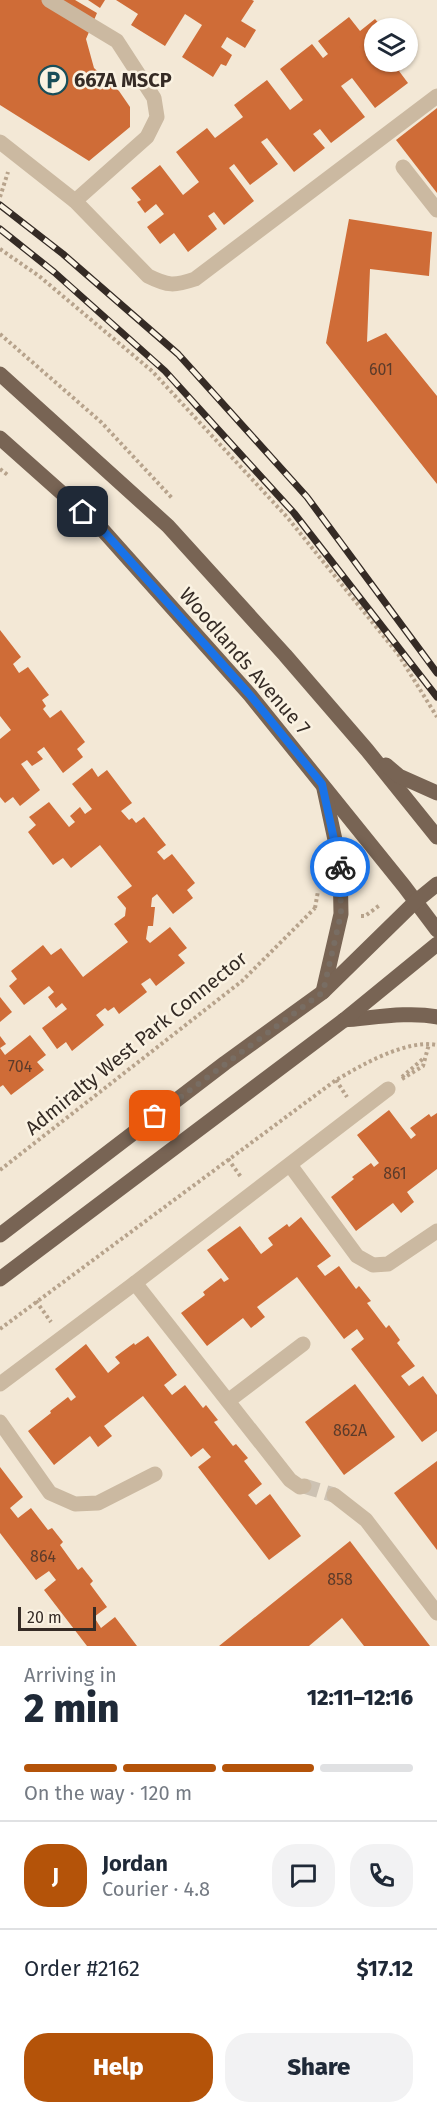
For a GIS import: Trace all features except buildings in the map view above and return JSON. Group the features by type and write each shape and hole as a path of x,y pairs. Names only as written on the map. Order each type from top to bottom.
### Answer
{"main road":[{"name":"Woodlands Avenue 7","path":"0,374 168,526 285,655 367,750 437,837"},
{"name":"Woodlands Avenue 7","path":"0,438 100,527 250,695 437,930"},
{"path":"367,750 399,776 437,793"},
{"path":"322,784 340,862 341,914 323,992"},
{"path":"0,1235 225,1062 323,992 415,902 437,884"},
{"path":"0,1279 344,1020 437,944"},
{"path":"344,1020 398,1016 437,1017"}],"lane":[{"path":"49,0 117,41 154,98 157,117 147,137 75,201"},
{"path":"0,142 75,201 148,276 163,284 178,285 195,279 437,96"},
{"path":"403,167 437,210"},
{"path":"0,1384 388,1089"},
{"path":"290,1165 357,1256 373,1265 388,1264 437,1231"},
{"path":"135,1283 290,1480 304,1486"},
{"path":"228,1401 303,1344"},
{"path":"0,1422 50,1493 75,1503 98,1503 155,1474"},
{"path":"334,1495 366,1520 437,1613"}],"path":[{"path":"0,249 39,276 152,370 287,517 398,654 437,717"},
{"path":"1,471 11,478"},
{"path":"320,881 315,908 341,914 365,916 404,886"},
{"name":"Admiralty West Park Connector","path":"0,1170 242,981 315,908"},
{"path":"423,1066 429,1044"},
{"path":"388,1089 425,1058 429,1044"},
{"path":"0,1329 336,1080 381,1055 429,1044 437,1045"},
{"path":"228,1159 236,1169"},
{"path":"36,1301 46,1315"}],"tunnel":[{"path":"304,1486 334,1495"}],"railway":[{"path":"0,205 63,254 178,354 307,497 437,673"},
{"path":"0,229 54,272 165,371 294,513 437,697"}],"way so far":[{"path":"155,1116 225,1062 323,992 341,914 340,867"}],"place":[{"name":"667A MSCP","path":"53,80"}],"route":[{"path":"83,512 100,527 250,695 322,784 340,867"}]}
